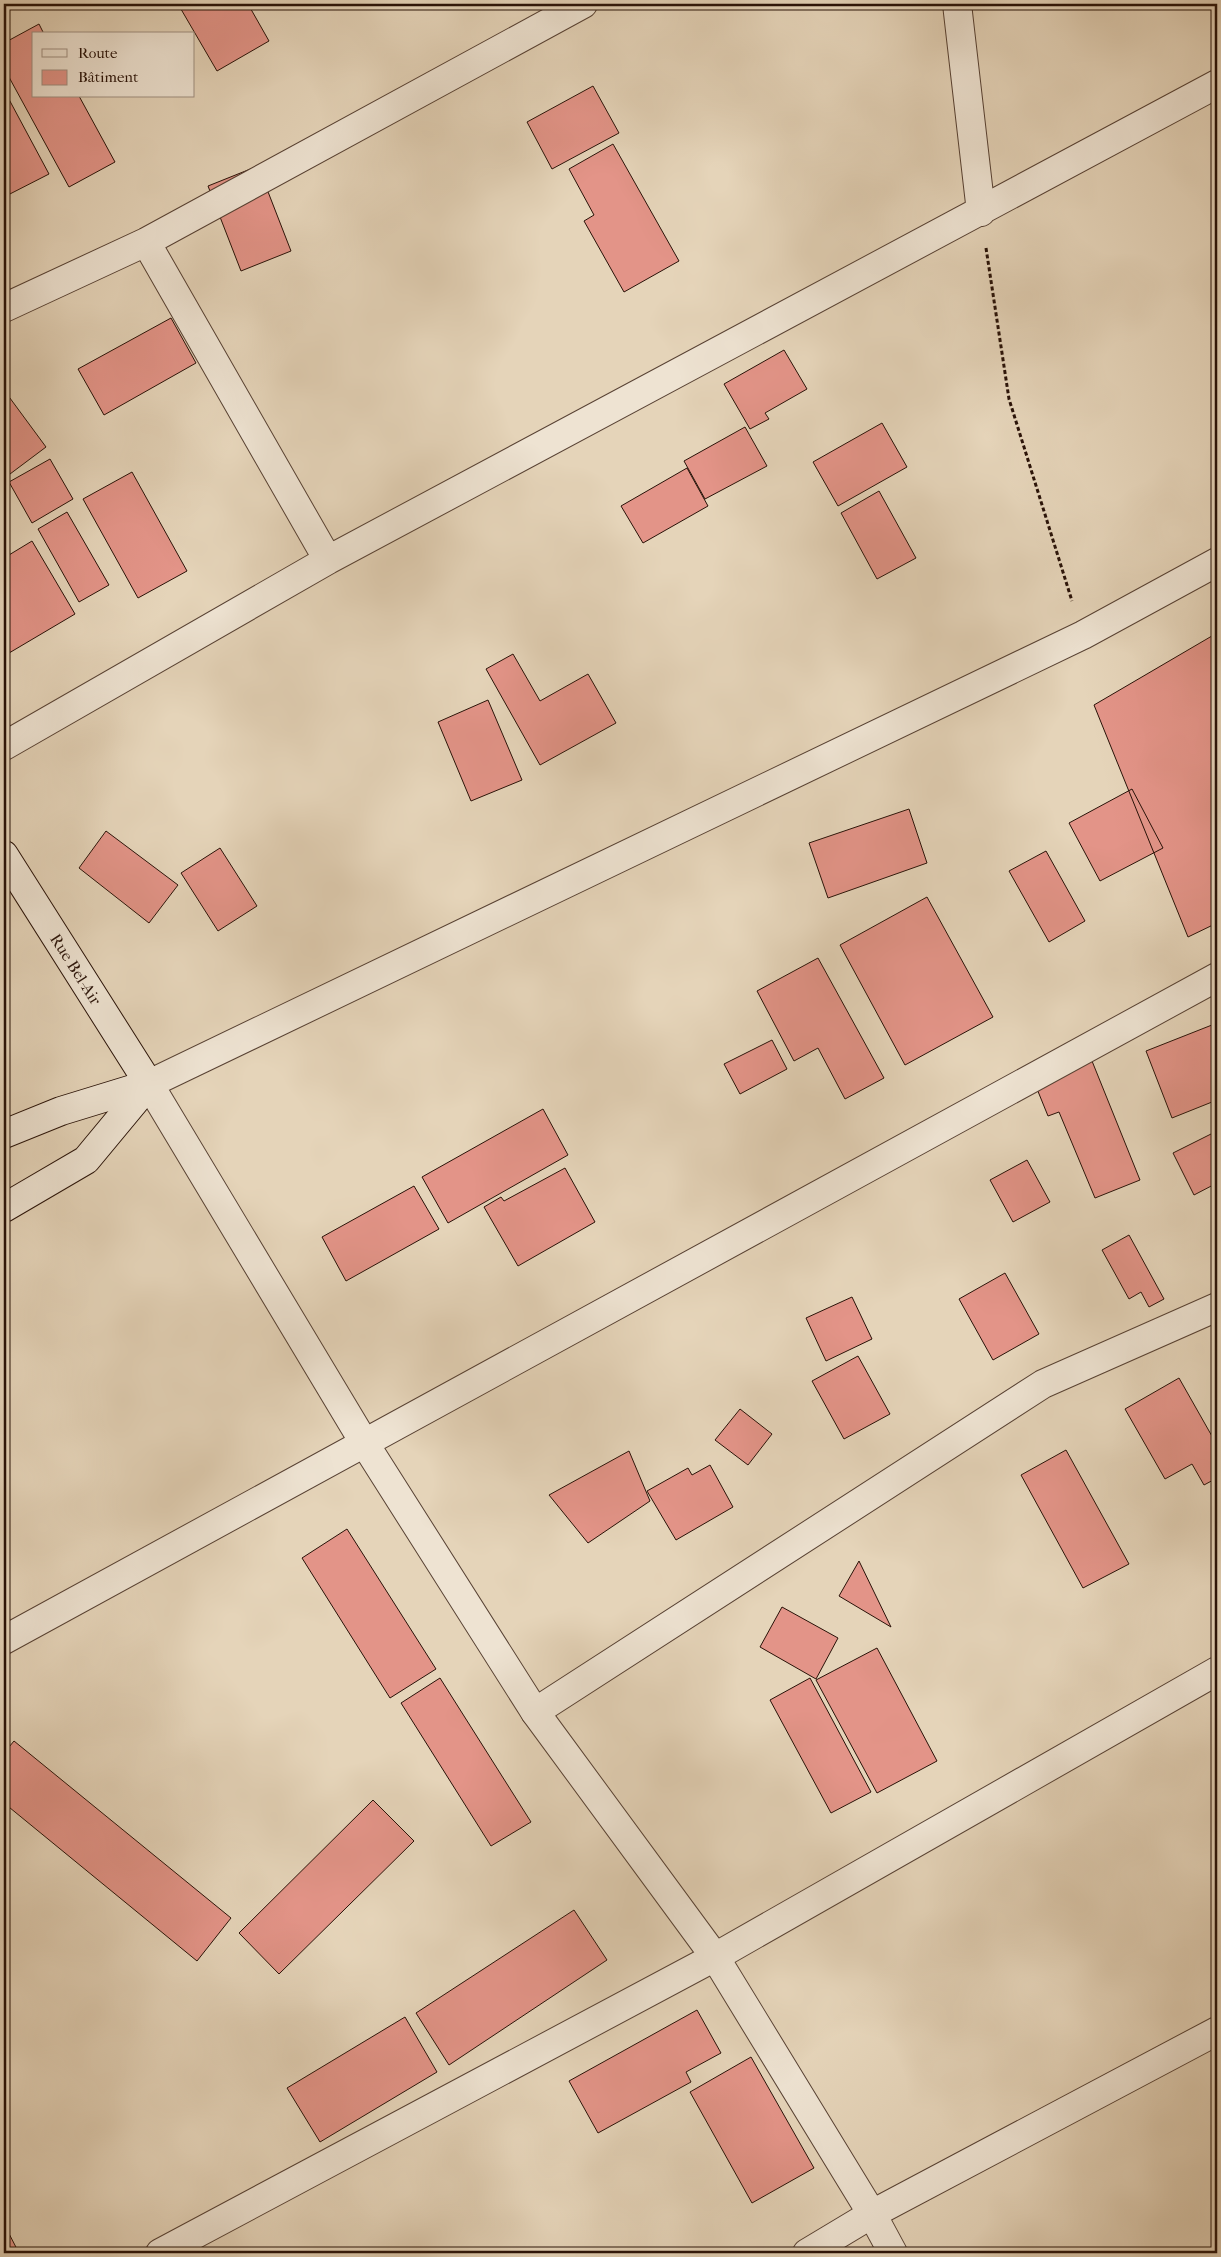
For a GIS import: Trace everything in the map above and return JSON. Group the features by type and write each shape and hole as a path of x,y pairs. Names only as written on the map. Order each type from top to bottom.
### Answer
{"street":[{"path":"4,308 146,242 583,4"},
{"path":"957,4 981,212"},
{"path":"4,746 328,560 1217,84"},
{"path":"146,242 328,560"},
{"path":"4,1134 62,1111 150,1084 1083,635 1217,562"},
{"name":"Rue Bel-Air","path":"4,855 150,1084 365,1444 535,1712 715,1957 872,2214 893,2253"},
{"path":"4,1640 1217,978"},
{"path":"4,1208 86,1160 150,1084"},
{"path":"535,1712 1043,1384 1217,1307"},
{"path":"160,2253 715,1957 1217,1671"},
{"path":"807,2253 872,2214 1217,2031"}],"path":[{"path":"981,212 1009,399 1083,635"}],"building":[{"path":"178,4 248,4 269,41 217,71"},
{"path":"39,24 43,32 32,32 32,98 80,98 115,162 69,187 4,68 4,43"},
{"path":"593,86 619,133 552,169 527,122"},
{"path":"4,90 49,174 4,197"},
{"path":"613,144 679,261 624,292 584,221 594,215 569,169"},
{"path":"258,166 291,251 241,271 208,186"},
{"path":"171,318 196,363 104,415 78,369"},
{"path":"784,350 807,389 765,413 769,419 750,429 724,384"},
{"path":"4,390 46,447 6,477 4,473"},
{"path":"882,423 907,467 838,506 813,462"},
{"path":"745,427 767,466 705,499 684,461"},
{"path":"50,459 73,499 32,523 9,482"},
{"path":"687,468 708,506 643,543 621,506"},
{"path":"132,472 187,571 138,598 83,499"},
{"path":"879,491 916,558 877,579 841,513"},
{"path":"67,512 109,585 79,602 38,529"},
{"path":"4,533 9,541 4,544"},
{"path":"32,541 75,614 4,656 4,558"},
{"path":"1217,633 1217,923 1188,937 1094,705"},
{"path":"513,654 540,701 588,674 616,723 540,765 486,669"},
{"path":"488,700 522,780 471,801 438,722"},
{"path":"1132,789 1163,848 1100,881 1069,823"},
{"path":"909,809 927,863 828,898 809,843"},
{"path":"106,831 178,885 149,923 79,868"},
{"path":"220,848 257,906 218,931 181,873"},
{"path":"1046,851 1085,921 1049,942 1009,871"},
{"path":"927,897 993,1017 905,1065 840,945"},
{"path":"818,958 884,1078 845,1099 818,1048 794,1061 757,991"},
{"path":"1217,1023 1217,1100 1172,1118 1146,1051"},
{"path":"772,1040 787,1069 740,1094 724,1064"},
{"path":"1092,1061 1140,1180 1095,1198 1059,1112 1048,1116 1035,1084"},
{"path":"543,1109 568,1155 448,1223 422,1177"},
{"path":"1217,1131 1217,1183 1194,1195 1173,1153"},
{"path":"1027,1160 1050,1202 1013,1222 990,1180"},
{"path":"565,1168 595,1222 518,1266 484,1207 501,1197 504,1201"},
{"path":"414,1186 439,1229 346,1281 322,1237"},
{"path":"1129,1235 1164,1299 1149,1307 1141,1292 1129,1299 1102,1250"},
{"path":"1005,1273 1039,1334 993,1360 959,1299"},
{"path":"852,1297 872,1339 826,1361 806,1318"},
{"path":"858,1356 890,1414 844,1439 812,1381"},
{"path":"1179,1378 1217,1445 1217,1478 1204,1485 1192,1464 1165,1479 1125,1409"},
{"path":"740,1409 772,1434 748,1465 715,1440"},
{"path":"1066,1450 1129,1564 1083,1588 1021,1475"},
{"path":"629,1451 650,1501 588,1543 549,1495"},
{"path":"710,1465 733,1507 676,1540 647,1491 688,1468 692,1475"},
{"path":"347,1529 436,1669 390,1698 302,1558"},
{"path":"859,1561 891,1627 839,1596"},
{"path":"782,1607 838,1638 816,1679 760,1647"},
{"path":"877,1648 937,1761 877,1793 816,1680"},
{"path":"440,1678 531,1822 491,1846 401,1703"},
{"path":"810,1678 871,1792 831,1813 770,1700"},
{"path":"14,1741 231,1918 197,1961 4,1803 4,1753"},
{"path":"373,1800 414,1841 279,1974 239,1933"},
{"path":"574,1910 607,1960 449,2065 416,2013"},
{"path":"697,2010 721,2053 686,2072 691,2082 598,2133 569,2081"},
{"path":"405,2017 437,2072 320,2142 287,2088"},
{"path":"751,2057 814,2168 752,2203 690,2092"},
{"path":"4,2224 19,2253 4,2253"}]}
